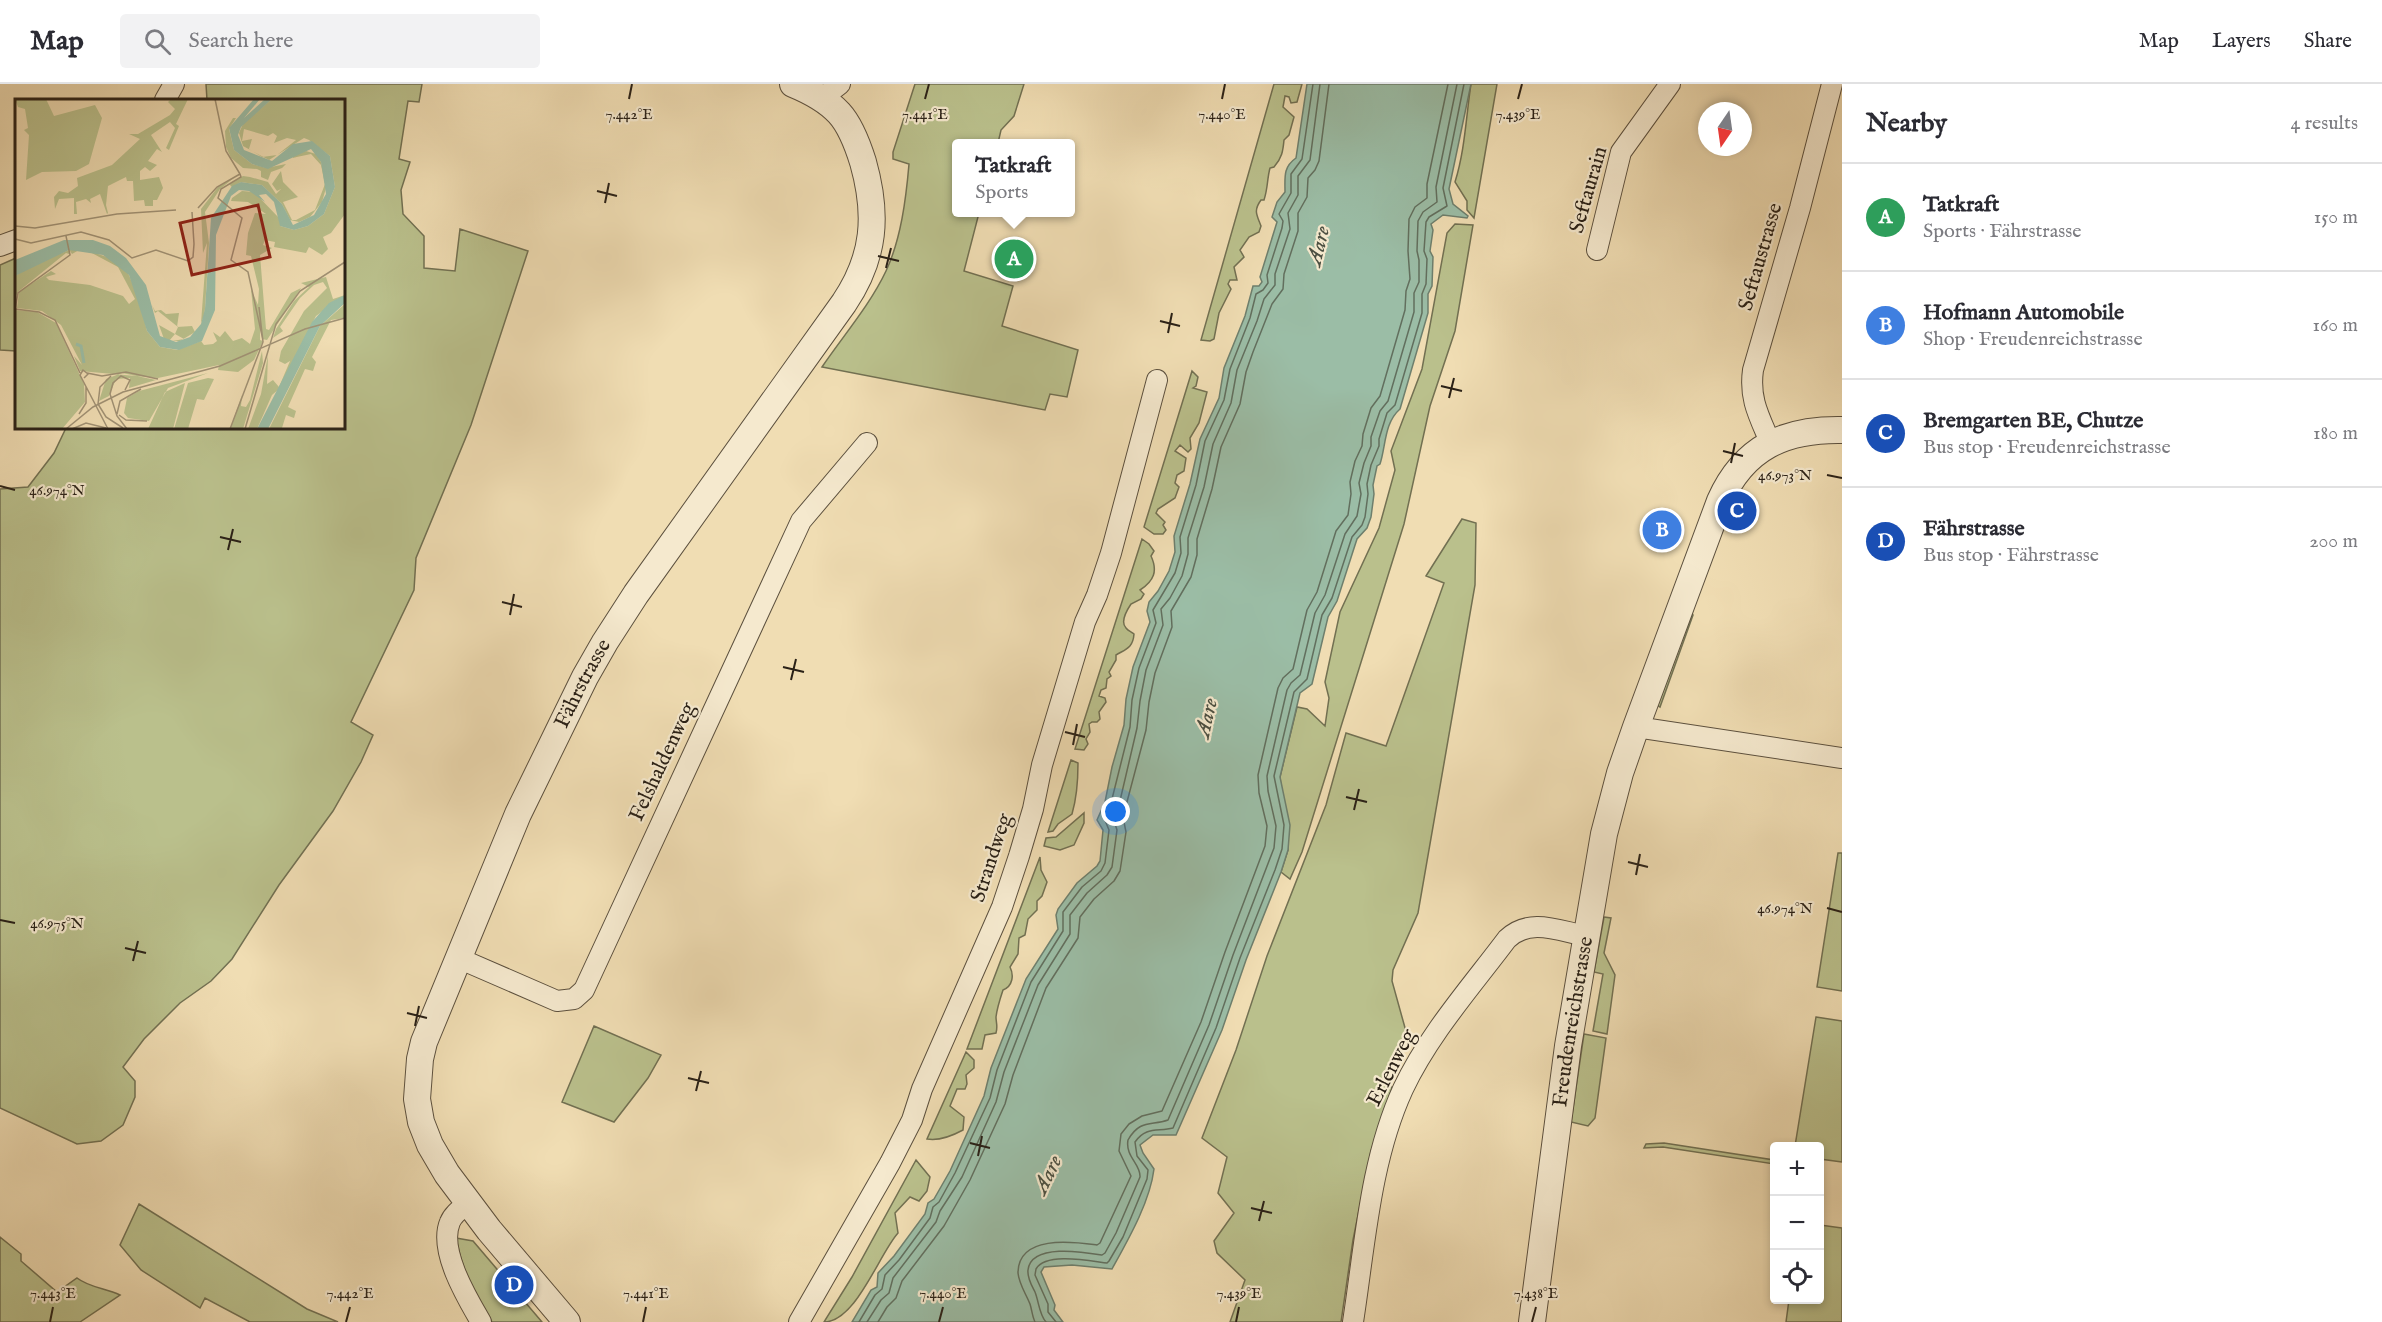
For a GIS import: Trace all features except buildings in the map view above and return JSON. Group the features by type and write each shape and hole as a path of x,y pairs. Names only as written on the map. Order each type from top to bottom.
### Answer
{"street":[{"path":"166,99 174,84"},
{"name":"Fährstrasse","path":"567,1322 489,1230 447,1174 430,1145 421,1122 417,1099 420,1059 424,1042 522,806 585,677 636,594 844,303 860,275 872,235 873,212 859,150 840,115 831,91 793,84"},
{"name":"Seftaurain","path":"1597,250 1622,152 1670,84"},
{"name":"Seftaustrasse","path":"1770,442 1753,403 1750,388 1753,370 1800,208 1832,84"},
{"path":"0,246 15,240"},
{"name":"Strandweg","path":"799,1322 868,1205 912,1120 922,1089 1002,907 1033,808 1042,765 1062,696 1085,622 1097,596 1111,553 1157,380"},
{"name":"Freudenreichstrasse","path":"1532,1322 1568,1046 1604,834 1620,773 1724,490 1751,456 1770,442 1791,434 1842,430"},
{"name":"Felshaldenweg","path":"458,958 557,1001 574,999 584,990 801,520 867,443"},
{"path":"1636,727 1842,758"},
{"name":"Erlenweg","path":"1353,1322 1376,1174 1386,1137 1403,1090 1427,1045 1514,932 1520,928 1535,926 1586,936"},
{"path":"469,1202 450,1221 447,1240 455,1270 481,1322"}],"shaded area":[{"path":"206,84 422,84 419,102 408,101 399,159 410,162 401,190 403,214 424,236 424,268 455,271 460,229 528,251 471,425 416,558 414,590 351,722 373,735 361,762 333,811 279,885 232,959 211,981 180,1003 144,1039 123,1067 135,1081 135,1097 123,1125 101,1141 77,1144 0,1108 0,489 28,487 54,453 66,429 345,429 345,99 207,99"},
{"path":"915,84 1024,84 1014,116 1001,130 999,139 952,139 952,217 978,217 964,271 1013,286 1002,326 1078,350 1067,397 1050,394 1045,410 822,367 872,296 886,271 896,246 909,164 893,159 893,152"},
{"path":"1274,84 1302,84 1297,102 1291,103 1289,97 1285,96 1283,107 1294,117 1289,135 1284,140 1279,161 1270,168 1264,200 1261,200 1256,210 1261,226 1259,232 1249,237 1240,250 1244,257 1234,267 1237,280 1230,280 1228,284 1231,289 1219,313 1214,339 1201,340"},
{"path":"1471,84 1497,84 1474,218 1467,210 1467,201 1455,182 1463,146"},
{"path":"1455,224 1473,225 1455,331 1430,406 1404,524 1302,852 1290,879 1281,872 1288,850 1280,777 1297,707 1307,709 1325,726 1329,698 1325,682 1340,612 1379,528 1395,470 1391,451 1422,369 1447,233"},
{"path":"15,258 15,351 0,350 0,265"},
{"path":"1192,371 1198,377 1196,386 1193,388 1207,392 1199,423 1190,438 1191,449 1188,452 1180,445 1175,451 1186,458 1184,471 1177,475 1175,483 1179,487 1175,498 1158,509 1156,513 1165,522 1163,525 1166,530 1163,534 1154,534 1144,527"},
{"path":"1462,519 1476,523 1475,585 1418,913 1393,970 1392,981 1407,1035 1385,1080 1392,1088 1371,1151 1353,1240 1341,1322 1230,1322 1245,1280 1217,1253 1214,1241 1234,1213 1218,1193 1227,1157 1202,1138 1236,1050 1267,956 1326,805 1346,733 1386,746 1444,583 1426,576"},
{"path":"1142,539 1154,551 1151,556 1154,571 1149,583 1140,590 1144,594 1141,599 1131,604 1125,616 1124,625 1134,634 1133,639 1128,648 1116,655 1106,688 1101,690 1099,696 1105,698 1106,702 1099,712 1100,719 1089,724 1090,732 1086,739 1088,744 1084,750 1075,749"},
{"path":"1692,613 1693,615 1660,707 1657,705"},
{"path":"1071,760 1078,763 1077,789 1072,814 1058,824 1053,831 1048,832"},
{"path":"1084,813 1084,823 1074,845 1060,850 1044,846 1046,838 1056,837"},
{"path":"1838,853 1842,853 1842,991 1817,987"},
{"path":"1040,857 1041,870 1047,882 1042,896 1037,901 1037,910 1028,919 1025,935 1019,938 1018,954 1010,967 1012,980 1003,990 998,1007 996,1033 985,1035 982,1049 967,1049"},
{"path":"1604,917 1611,918 1604,953 1615,975 1607,1034 1593,1031 1603,974 1594,972"},
{"path":"1816,1017 1842,1021 1842,1162 1824,1160 1824,1142 1796,1142"},
{"path":"594,1026 661,1055 648,1078 614,1122 562,1102"},
{"path":"1584,1034 1606,1038 1595,1118 1588,1126 1571,1122"},
{"path":"966,1052 974,1060 974,1068 966,1075 965,1089 957,1089 950,1106 964,1117 963,1130 945,1138 927,1139"},
{"path":"1664,1143 1770,1159 1770,1163 1663,1147 1644,1148 1646,1144"},
{"path":"916,1160 930,1177 927,1191 919,1201 910,1197 895,1213 898,1233 866,1285 846,1311 836,1319 824,1322 852,1277"},
{"path":"139,1204 307,1309 338,1322 250,1322 205,1298 200,1308 141,1270 120,1245"},
{"path":"1824,1226 1842,1228 1842,1322 1786,1322 1788,1304 1824,1304"},
{"path":"0,1237 21,1254 21,1261 57,1292 77,1278 87,1284 120,1295 80,1322 0,1322"},
{"path":"456,1238 473,1241 542,1322 492,1322 470,1282"}],"water":[{"name":"Aare","path":"1307,84 1471,84 1449,189 1453,204 1468,216 1467,218 1443,215 1431,224 1433,230 1430,251 1433,257 1428,313 1400,409 1391,421 1380,464 1377,466 1371,517 1367,528 1357,539 1337,601 1328,617 1312,684 1300,693 1280,777 1290,825 1288,850 1281,872 1246,960 1222,1030 1176,1135 1153,1135 1140,1145 1154,1169 1152,1182 1138,1220 1112,1269 1072,1265 1044,1267 1041,1272 1055,1305 1054,1310 1063,1322 852,1322 871,1290 877,1287 878,1273 894,1256 925,1214 928,1203 934,1199 950,1171 984,1096 991,1068 1026,979 1058,929 1056,915 1058,909 1077,883 1100,861 1103,830 1097,820 1105,802 1124,725 1126,699 1133,667 1150,622 1147,611 1149,602 1169,571 1175,552 1174,536 1190,484 1200,439 1219,398 1224,368 1245,316 1253,286 1259,286 1262,282 1260,277 1277,222 1272,217 1277,202 1285,192 1287,169 1296,158"}],"place":[{"name":"Tatkraft","path":"1014,259"},
{"name":"Bremgarten BE, Chutze","path":"1737,511"},
{"name":"Hofmann Automobile","path":"1662,530"},
{"name":"Fährstrasse","path":"514,1285"}]}
